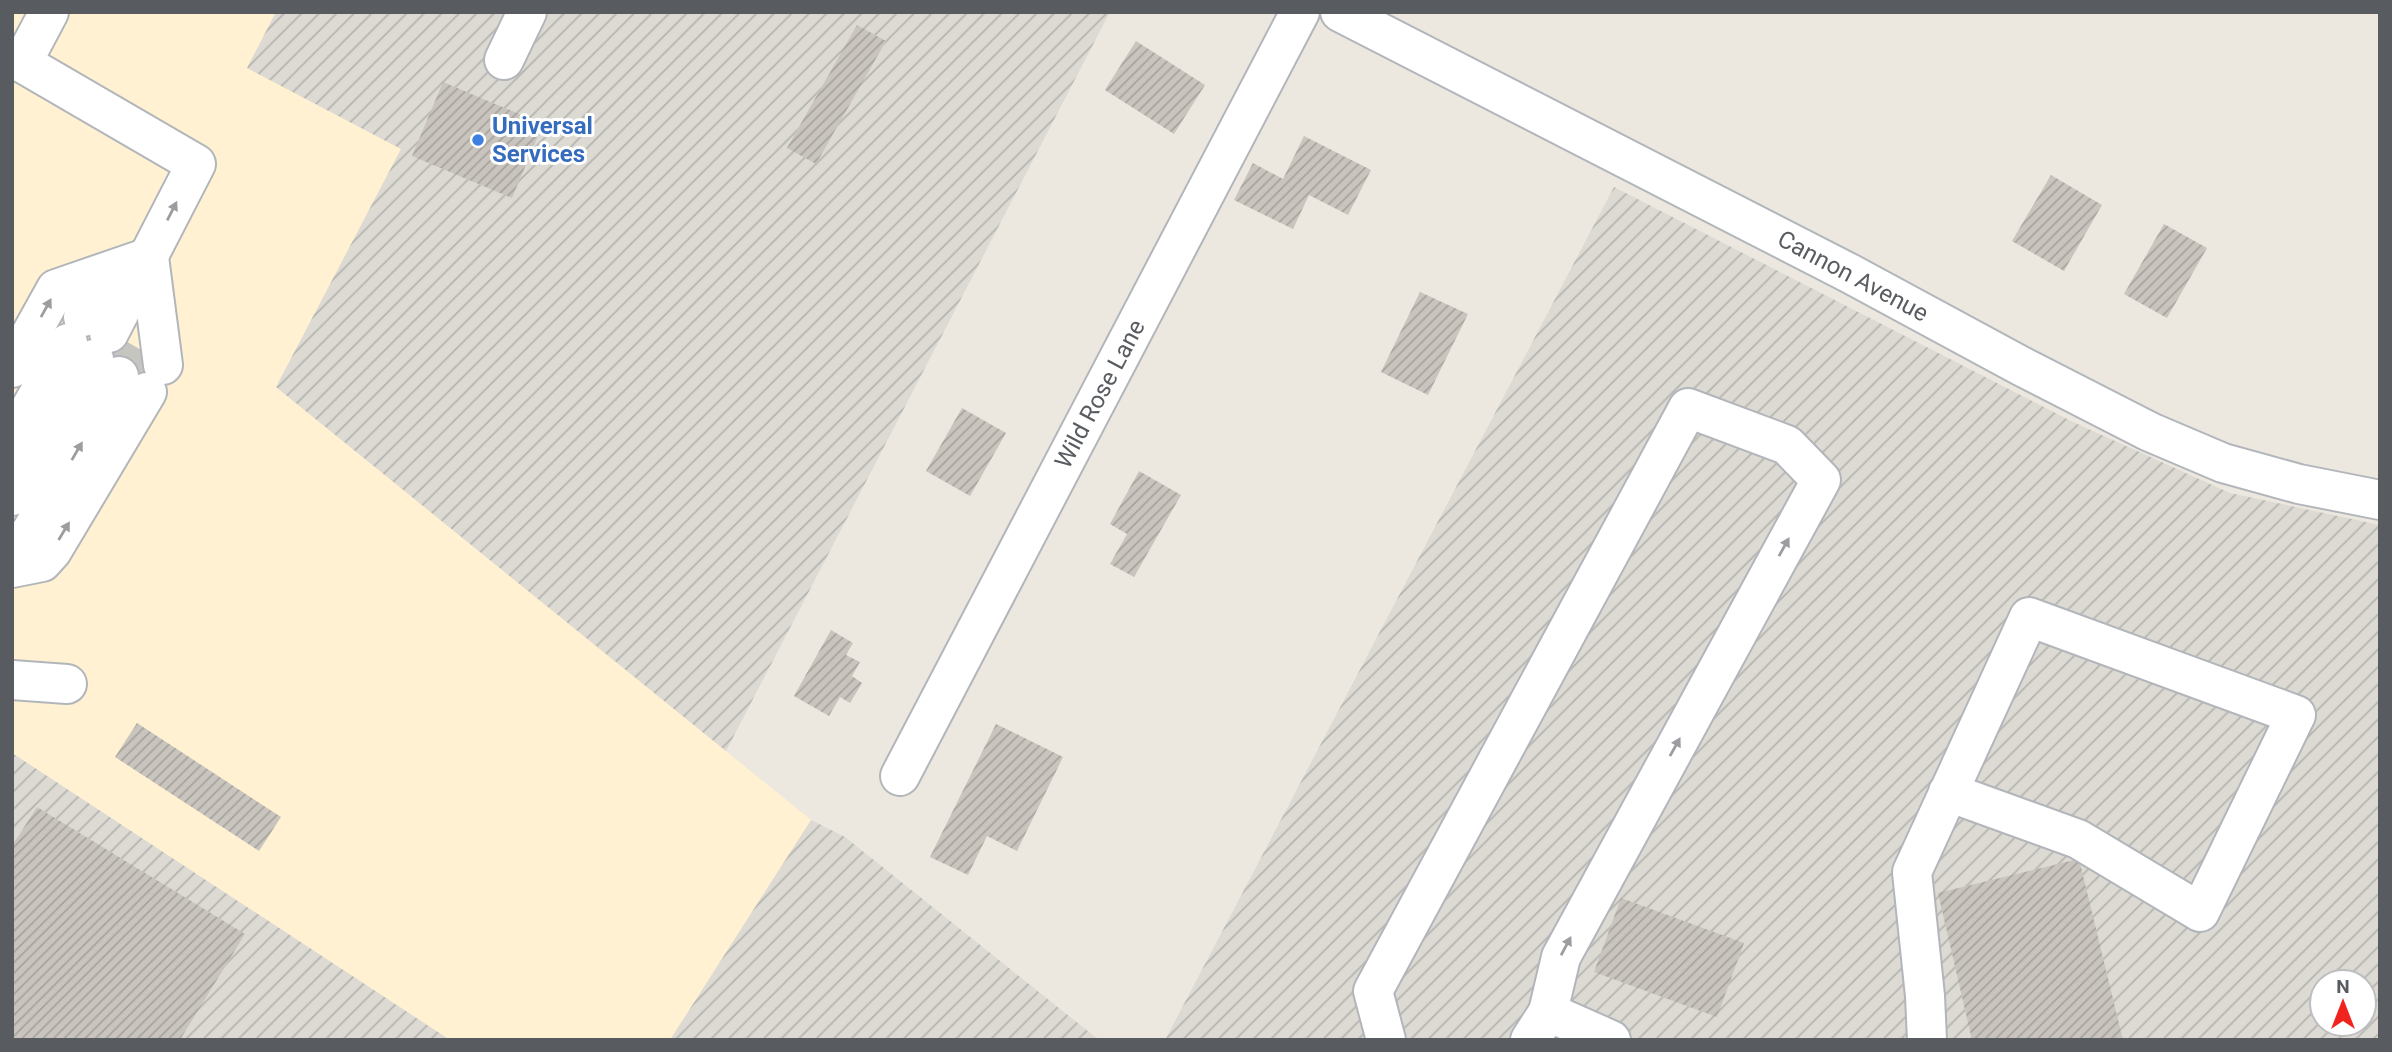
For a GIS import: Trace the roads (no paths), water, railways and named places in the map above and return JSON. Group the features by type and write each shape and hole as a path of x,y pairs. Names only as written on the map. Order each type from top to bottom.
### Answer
{"street":[{"path":"12,568 42,562 52,551 149,257 196,164 17,60 49,12"},
{"path":"504,60 527,12"},
{"name":"Wild Rose Lane","path":"900,776 1300,12"},
{"name":"Cannon Avenue","path":"1340,12 1849,273 2150,432 2223,463 2299,484 2380,500"},
{"path":"12,546 29,535 115,354 149,257"},
{"path":"12,368 56,289 149,257"},
{"path":"12,440 115,354"},
{"path":"12,496 115,354"},
{"path":"1386,1040 1373,991 1688,408 1787,445 1821,480 1560,957 1539,1026 1611,1040"},
{"path":"1927,1040 1912,872 1948,792 2029,617 2296,715 2200,912 2078,839 1948,792"},
{"path":"12,680 67,684"}],"tunnel":[{"path":"119,376 136,347"}],"place":[{"name":"Universal Services","path":"478,140"}]}
